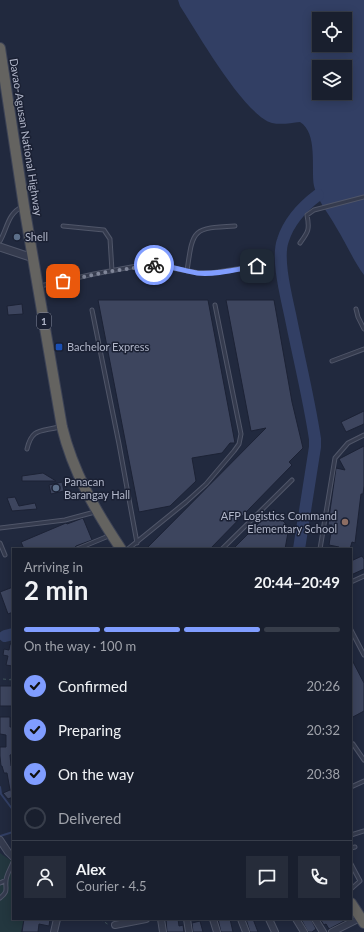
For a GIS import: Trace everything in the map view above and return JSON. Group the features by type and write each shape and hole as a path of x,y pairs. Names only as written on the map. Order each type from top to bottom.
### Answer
{"highway":[{"name":"Davao-Agusan National Highway","path":"0,48 24,206 62,427 70,457 97,512 120,548"},
{"path":"352,905 362,920"}],"street":[{"path":"0,247 33,258"},
{"path":"0,841 12,856"},
{"path":"54,932 57,920"},
{"path":"115,925 141,920"},
{"path":"161,920 163,932"},
{"path":"187,920 189,932"},
{"path":"213,920 217,932"},
{"path":"242,920 246,932"},
{"path":"269,920 275,932"},
{"path":"297,920 304,932"},
{"path":"316,920 323,932"},
{"path":"332,932 362,920"}],"lane":[{"path":"300,243 308,230 309,225 307,215 314,210 364,197"},
{"path":"0,241 13,213 17,209 24,206"},
{"path":"63,226 104,230 110,239 112,271"},
{"path":"187,271 191,244 195,235 199,231 204,228 235,226"},
{"path":"38,287 142,265 156,264 199,273 211,273 257,266"},
{"path":"130,548 206,484 239,444 241,434 215,306"},
{"path":"356,309 364,329"},
{"path":"92,310 137,543"},
{"path":"332,361 364,349"},
{"path":"27,449 29,439 34,433 62,427"},
{"path":"320,548 334,458 348,443 364,436"},
{"path":"223,548 292,480"},
{"path":"0,528 65,520 97,512"},
{"path":"79,548 112,534"},
{"path":"0,543 5,555"},
{"path":"352,582 364,576"},
{"path":"352,632 364,655"},
{"path":"353,744 364,760"},
{"path":"352,787 364,781"},
{"path":"352,835 364,831"},
{"path":"0,898 7,888 6,880 12,865"},
{"path":"352,866 360,881 359,884 352,888"},
{"path":"0,884 6,880"}],"path":[{"path":"3,679 12,680"},
{"path":"102,920 108,924 115,925"}],"shaded area":[{"path":"0,853 12,861 12,920 24,920 21,932 0,932"}],"water":[{"path":"178,0 364,0 364,275 320,202 313,179 312,142 306,127 300,122 275,124 261,117 248,105 235,89 209,52 180,6"}],"building":[{"path":"98,300 208,300 235,443 230,443 222,453 192,458 196,481 170,506 139,512"},
{"path":"226,300 274,300 292,402 303,448 289,462 292,465 211,548 147,548 266,428 251,431"},
{"path":"22,304 23,314 8,315 7,306"},
{"path":"364,411 364,424 346,432 341,422"},
{"name":"AFP Logistics Command Elementary School","path":"364,446 363,494 361,494 355,543 352,542 350,548 339,548 329,545 332,525 328,525 336,468 345,470 339,459"},
{"path":"43,473 56,481 22,481 22,476"},
{"name":"Panacan Barangay Hall","path":"62,482 64,491 51,494 49,485"},
{"path":"15,497 19,506 35,503 37,509 12,511 7,498"},
{"path":"275,513 289,527 285,548 234,548 268,514 271,516"},
{"path":"83,518 92,540 76,546 75,548 24,548 21,542 66,523 67,524"},
{"path":"362,556 364,559 364,569 352,575 352,561"},
{"path":"12,587 12,612 8,614 0,592"},
{"path":"10,644 12,644 12,666 6,665 8,656 3,655 4,649 9,650"},
{"path":"352,660 364,683 364,711 352,717"},
{"path":"0,686 12,686 12,706 0,706"},
{"path":"0,717 10,717 10,727 12,727 12,754 10,755 12,766 12,797 8,799 3,793 10,790 7,773 4,773 1,766 0,756 0,747 6,747 6,735 0,734"},
{"path":"24,920 50,920 49,926 39,924 38,932 22,932"},
{"path":"166,920 178,920 179,926 183,925 184,932 167,932"},
{"path":"218,920 230,920 233,932 221,932"},
{"path":"246,920 253,920 258,932 250,932"},
{"path":"302,920 312,920 316,929 312,932 308,932"},
{"path":"321,920 346,920 329,929 326,924 324,925"},
{"path":"200,921 203,932 193,932 192,923"}],"waterway":[{"path":"299,548 315,439 281,268 281,248 292,221 301,210 318,195"},
{"path":"0,633 5,636 0,639"},
{"path":"5,636 12,634"},
{"path":"0,787 1,794 12,809"},
{"path":"0,836 12,832"}],"way so far":[{"path":"63,281 142,265 154,265"}],"place":[{"name":"Shell","path":"17,237"},
{"name":"Bachelor Express","path":"59,347"},
{"name":"Panacan Barangay Hall","path":"56,488"},
{"name":"AFP Logistics Command Elementary School","path":"345,522"}],"route":[{"path":"154,265 168,266 199,273 211,273 257,266"}]}
